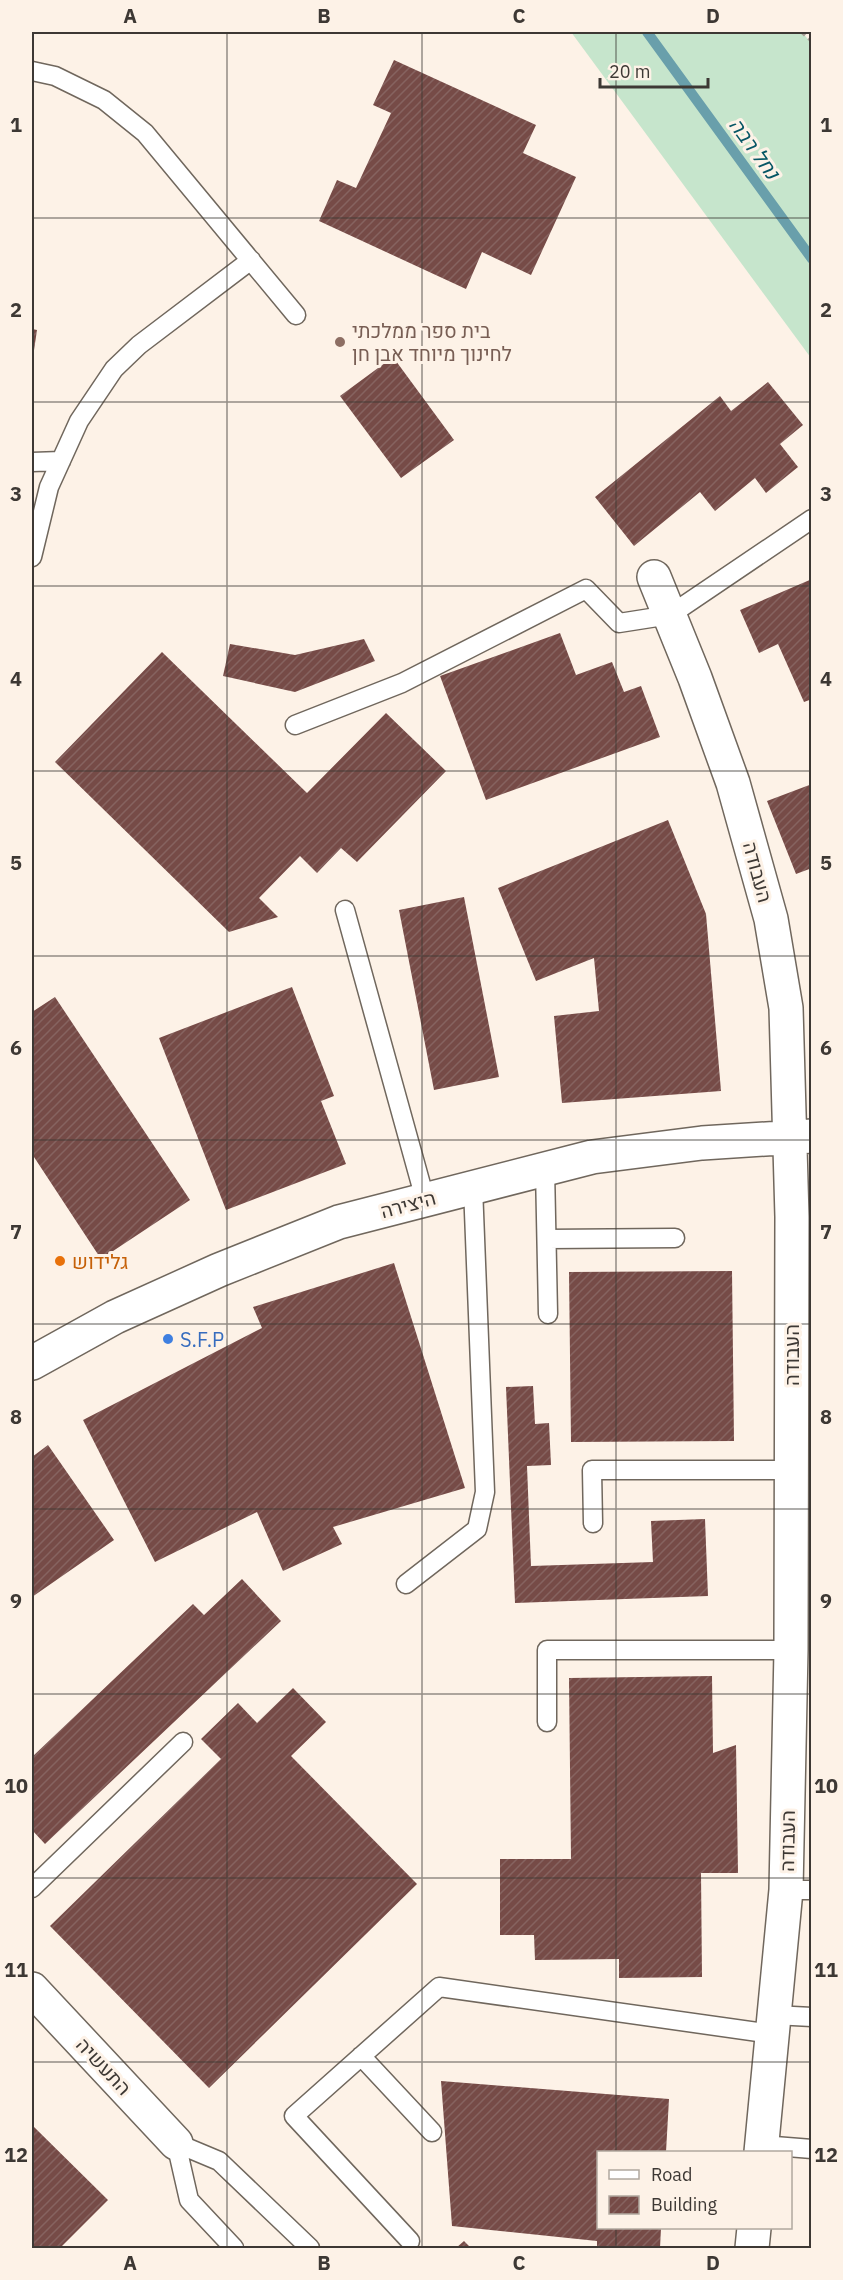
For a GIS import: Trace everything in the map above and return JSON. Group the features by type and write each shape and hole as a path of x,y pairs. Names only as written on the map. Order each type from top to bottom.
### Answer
{"street":[{"name":"העבודה","path":"654,577 733,783 771,920 786,1008 801,1137 801,1435 791,1470 790,1650 799,1890 773,2024 762,2149"},
{"name":"היצירה","path":"32,1363 114,1317 219,1270 339,1222 592,1156 702,1143 801,1137"},
{"name":"התעשיה","path":"33,1993 176,2143"},
{"path":"752,2248 754,2229"}],"lane":[{"path":"32,71 55,76 104,100 146,133 296,315"},
{"path":"32,556 49,487 80,421 114,369 139,345 251,260"},
{"path":"32,462 61,461"},
{"path":"295,725 402,683 586,588 619,623 670,615 812,519"},
{"path":"345,910 425,1199"},
{"path":"545,1169 548,1314"},
{"path":"406,1584 477,1529 485,1492 473,1186"},
{"path":"547,1239 675,1238"},
{"path":"593,1523 592,1470 791,1470"},
{"path":"547,1722 547,1650 790,1650"},
{"path":"32,1888 183,1742"},
{"path":"410,2241 294,2116 439,1987 773,2024 812,2017"},
{"path":"361,2056 432,2132"},
{"path":"176,2143 189,2200 234,2248"},
{"path":"176,2143 219,2161 309,2248"},
{"path":"762,2149 812,2149"}],"path":[{"path":"801,32 812,41"}],"green space":[{"path":"571,32 802,32 811,43 811,358"}],"building":[{"path":"394,60 536,125 523,153 576,177 531,275 482,252 466,289 319,221 337,180 356,188 391,113 373,105"},
{"path":"32,329 37,330 33,357 32,357"},
{"path":"393,357 454,440 401,478 340,396"},
{"path":"768,382 803,425 780,444 798,467 766,493 755,478 715,511 700,492 634,546 595,497 720,396 731,411"},
{"path":"812,579 812,699 804,702 778,644 759,653 740,610"},
{"path":"560,633 576,675 612,662 624,692 641,686 660,737 486,800 440,676"},
{"path":"364,639 375,661 295,692 223,676 230,644 295,655"},
{"path":"162,652 307,793 386,713 446,771 357,862 341,848 317,873 300,856 259,898 278,917 229,932 55,762"},
{"path":"812,784 812,868 796,874 767,801"},
{"path":"668,820 706,914 721,1091 562,1103 554,1016 599,1011 594,958 536,981 498,888"},
{"path":"464,897 499,1077 434,1090 399,910"},
{"path":"292,987 334,1096 321,1101 346,1164 226,1210 159,1038"},
{"path":"55,997 190,1200 101,1259 32,1154 32,1012"},
{"path":"394,1263 465,1488 333,1527 342,1544 283,1571 257,1512 155,1562 83,1420 262,1328 253,1307"},
{"path":"732,1271 734,1441 571,1442 569,1272"},
{"path":"533,1386 535,1424 549,1423 551,1465 527,1466 531,1566 653,1562 651,1521 705,1519 708,1596 515,1603 506,1387"},
{"path":"48,1445 114,1540 32,1597 32,1457"},
{"path":"242,1579 281,1621 45,1844 32,1830 32,1757 193,1604 204,1615"},
{"path":"712,1676 713,1753 736,1745 738,1873 701,1873 702,1977 619,1978 619,1959 535,1960 534,1935 500,1935 500,1859 571,1859 569,1678"},
{"path":"293,1688 326,1722 291,1756 417,1884 209,2088 50,1926 221,1759 201,1739 238,1703 257,1723"},
{"path":"441,2081 669,2099 666,2151 597,2151 597,2229 661,2229 660,2248 597,2248 597,2241 452,2226"},
{"path":"32,2125 108,2200 60,2248 32,2248"},
{"path":"464,2241 471,2248 456,2248"}],"waterway":[{"name":"נחל רבה","path":"647,32 812,259"}],"place":[{"name":"בית ספר ממלכתי לחינוך מיוחד אבן חן","path":"340,342"},
{"name":"גלידוש","path":"60,1261"},
{"name":"S.F.P","path":"168,1339"}]}
